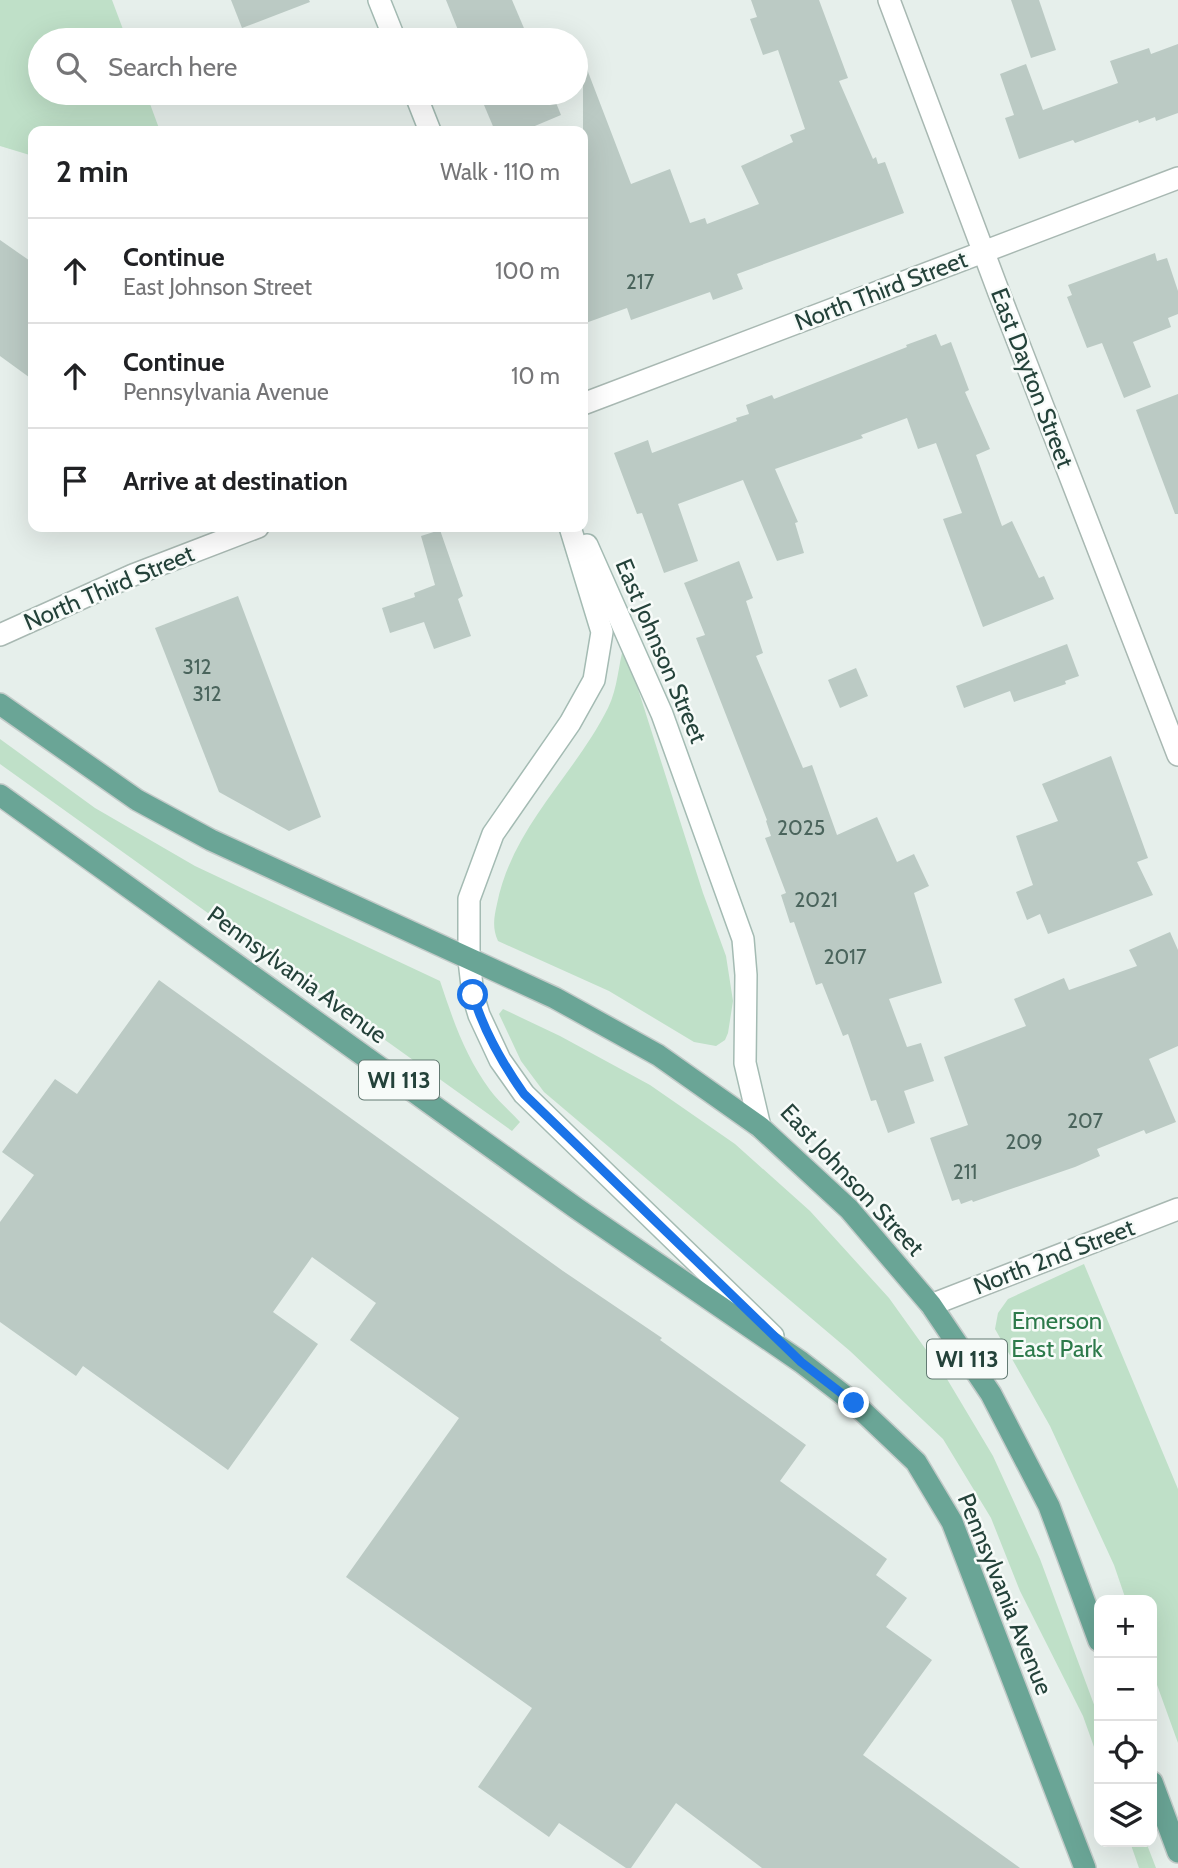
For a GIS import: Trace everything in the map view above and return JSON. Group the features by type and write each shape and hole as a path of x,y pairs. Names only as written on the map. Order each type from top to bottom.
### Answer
{"main road":[{"name":"WI 113","path":"0,704 137,800 211,840 555,998 658,1055 760,1127"},
{"name":"Pennsylvania Avenue","path":"0,795 576,1208 801,1362 854,1403 916,1462 952,1522 1085,1868"},
{"name":"East Johnson Street","path":"760,1127 849,1209 930,1305 991,1394 1049,1506 1094,1628"},
{"path":"1153,1784 1178,1852"}],"street":[{"path":"379,0 390,28"},
{"name":"East Dayton Street","path":"889,0 1178,755"},
{"path":"420,105 428,126"},
{"name":"North Third Street","path":"588,402 1178,178"},
{"name":"North Third Street","path":"0,635 133,575 245,532"},
{"name":"East Johnson Street","path":"572,532 602,632 594,680 569,723 493,834 469,899 469,960 473,995 479,1015 500,1060 524,1094 801,1362"},
{"name":"East Johnson Street","path":"581,532 662,714 743,939 746,975 745,1063 760,1127"},
{"name":"North 2nd Street","path":"930,1305 1178,1209"}],"green space":[{"path":"0,0 112,0 122,28 28,28 28,105 150,105 158,126 28,126 28,154 0,146"},
{"path":"624,645 703,893 726,956 733,1001 728,1033 725,1040 716,1046 694,1042 609,991 498,941 495,932 497,904 516,850 608,708"},
{"path":"0,739 95,808 195,866 440,981 473,1064 493,1094 520,1122 512,1131 0,764"},
{"path":"503,1009 560,1036 650,1085 735,1144 810,1211 889,1298 947,1379 993,1456 1040,1559 1094,1705 1094,1747 1083,1716 1020,1591 991,1518 943,1439 850,1351 544,1092 521,1061 499,1014"},
{"name":"Emerson East Park","path":"1084,1264 1178,1489 1178,1743 1157,1685 1157,1595 1124,1595 1114,1565 1050,1426 995,1329 998,1313 1008,1299"},
{"path":"1132,1847 1148,1847 1156,1868 1139,1868"}],"building":[{"path":"231,0 309,0 310,2 242,28"},
{"path":"446,0 512,0 524,28 457,28"},
{"path":"751,0 819,0 848,78 839,81 873,159 876,157 878,164 885,162 904,213 737,274 743,289 713,300 710,292 631,320 627,308 588,322 588,126 583,126 583,105 588,105 588,72 631,184 670,169 690,223 705,218 707,224 759,204 741,166 793,142 790,135 805,129 778,50 763,55 750,19 757,17"},
{"path":"1011,0 1039,0 1056,50 1031,58"},
{"path":"1178,44 1178,113 1156,121 1155,117 1139,123 1138,120 1075,143 1073,140 1019,159 1005,118 1014,115 1000,74 1026,64 1043,110 1118,83 1110,61 1149,48 1151,54"},
{"path":"484,105 557,105 561,115 535,126 493,126"},
{"path":"0,240 28,260 28,376 0,356"},
{"path":"1155,253 1157,261 1167,258 1178,291 1178,314 1168,318 1171,327 1133,342 1151,387 1124,398 1102,343 1087,348 1067,297 1072,295 1068,285"},
{"path":"936,334 941,346 951,342 969,390 965,392 990,449 976,455 1002,526 1012,521 1039,578 1044,576 1054,599 983,627 943,519 962,513 936,443 918,449 907,418 861,435 863,438 775,469 798,522 795,523 804,553 777,561 743,480 678,504 698,561 664,573 642,513 637,514 614,453 648,440 652,453 737,421 736,418 749,414 746,405 772,395 774,399"},
{"path":"1178,394 1178,514 1175,514 1136,410"},
{"path":"441,532 463,596 458,599 471,636 434,649 424,622 390,633 382,608 415,597 414,593 435,585 421,536"},
{"path":"739,561 753,598 746,601 763,653 756,656 803,768 812,765 837,835 877,817 897,862 914,854 929,886 914,893 942,983 889,999 907,1047 921,1043 934,1081 904,1091 915,1123 888,1133 876,1100 871,1101 848,1034 843,1036 822,983 816,985 794,922 790,923 781,895 786,893 765,838 771,836 767,820 696,638 705,635 684,583"},
{"path":"238,596 321,817 289,831 219,792 155,628"},
{"path":"1067,644 1079,676 1065,681 1066,684 1014,702 1010,691 964,708 956,686"},
{"path":"856,668 868,696 840,708 828,680"},
{"path":"1111,756 1148,858 1137,862 1153,895 1048,934 1040,914 1027,920 1016,892 1033,885 1016,836 1058,821 1042,784"},
{"path":"1170,932 1178,950 1178,1046 1149,1059 1176,1122 1146,1134 1144,1130 1097,1149 1100,1156 1075,1167 973,1202 972,1200 961,1204 959,1199 952,1201 930,1138 968,1125 944,1057 1026,1026 1014,999 1064,978 1069,990 1137,966 1129,950"},
{"path":"159,980 563,1271 662,1338 660,1340 806,1445 780,1481 887,1559 876,1575 907,1598 886,1627 932,1660 863,1755 1020,1868 762,1868 676,1803 631,1868 626,1868 559,1823 549,1837 478,1787 532,1708 346,1577 459,1418 350,1340 376,1303 312,1257 273,1312 318,1344 228,1470 83,1366 76,1376 0,1322 0,1222 34,1175 2,1152 55,1079 77,1094"}],"route":[{"path":"473,995 479,1015 500,1060 524,1094 801,1362 854,1403"}]}
